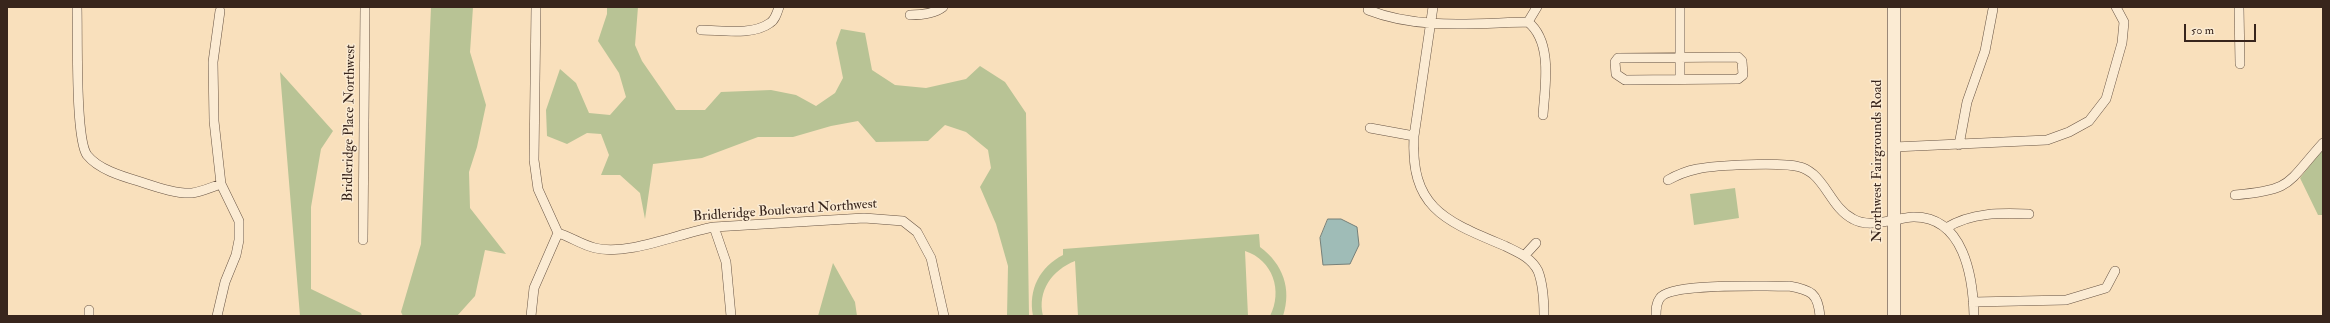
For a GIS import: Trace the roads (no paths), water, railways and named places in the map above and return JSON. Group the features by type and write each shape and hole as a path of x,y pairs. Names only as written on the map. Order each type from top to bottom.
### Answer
{"main road":[{"name":"Northwest Fairgrounds Road","path":"1894,7 1894,316"}],"street":[{"path":"77,7 81,141 86,153 93,161 104,168 161,188 191,193 221,184"},
{"name":"Bridleridge Place Northwest","path":"363,240 365,7"},
{"path":"531,316 534,288 558,233 538,189 534,160 536,7"},
{"path":"700,30 743,30 762,27 771,23 779,7"},
{"path":"910,15 918,15 938,10 943,7"},
{"path":"1433,7 1414,136 1413,154 1421,192 1433,207 1472,232 1525,255 1537,270 1541,284 1544,316"},
{"path":"1528,22 1537,7"},
{"path":"1680,7 1680,79"},
{"path":"1894,147 2047,140 2060,136 2089,121 2106,99 2122,43 2124,22 2116,7"},
{"path":"2240,7 2240,64"},
{"path":"1959,145 1967,102 1985,51 1993,9"},
{"path":"1368,10 1386,18 1431,24 1528,22 1537,29 1542,41 1545,64 1543,115"},
{"path":"217,316 225,282 236,256 240,240 239,221 221,184 214,108 213,62 220,11"},
{"path":"1680,57 1738,57 1742,60 1744,68 1743,76 1738,79 1680,79 1625,80 1616,74 1615,68 1618,58 1680,57"},
{"path":"1370,128 1414,136"},
{"path":"2234,195 2266,192 2284,186 2302,169 2323,143"},
{"path":"1668,180 1698,169 1764,165 1799,167 1814,175 1838,206 1854,220 1872,223 1913,217 1929,218 1946,228 1956,237 1965,258 1974,316"},
{"path":"1946,228 1954,224 1990,213 2029,214"},
{"name":"Bridleridge Boulevard Northwest","path":"558,233 571,237 584,245 610,250 636,246 693,230 714,227 864,218 902,221 917,232 931,258 944,316"},
{"path":"714,227 726,262 731,316"},
{"path":"1525,255 1536,243"},
{"path":"1973,302 2066,300 2106,288 2115,270"},
{"path":"1656,316 1656,307 1659,299 1664,295 1684,288 1781,286 1804,288 1816,295 1819,301 1820,316"}],"water":[{"path":"1328,219 1341,219 1357,227 1359,245 1350,264 1323,265 1320,238"}]}
